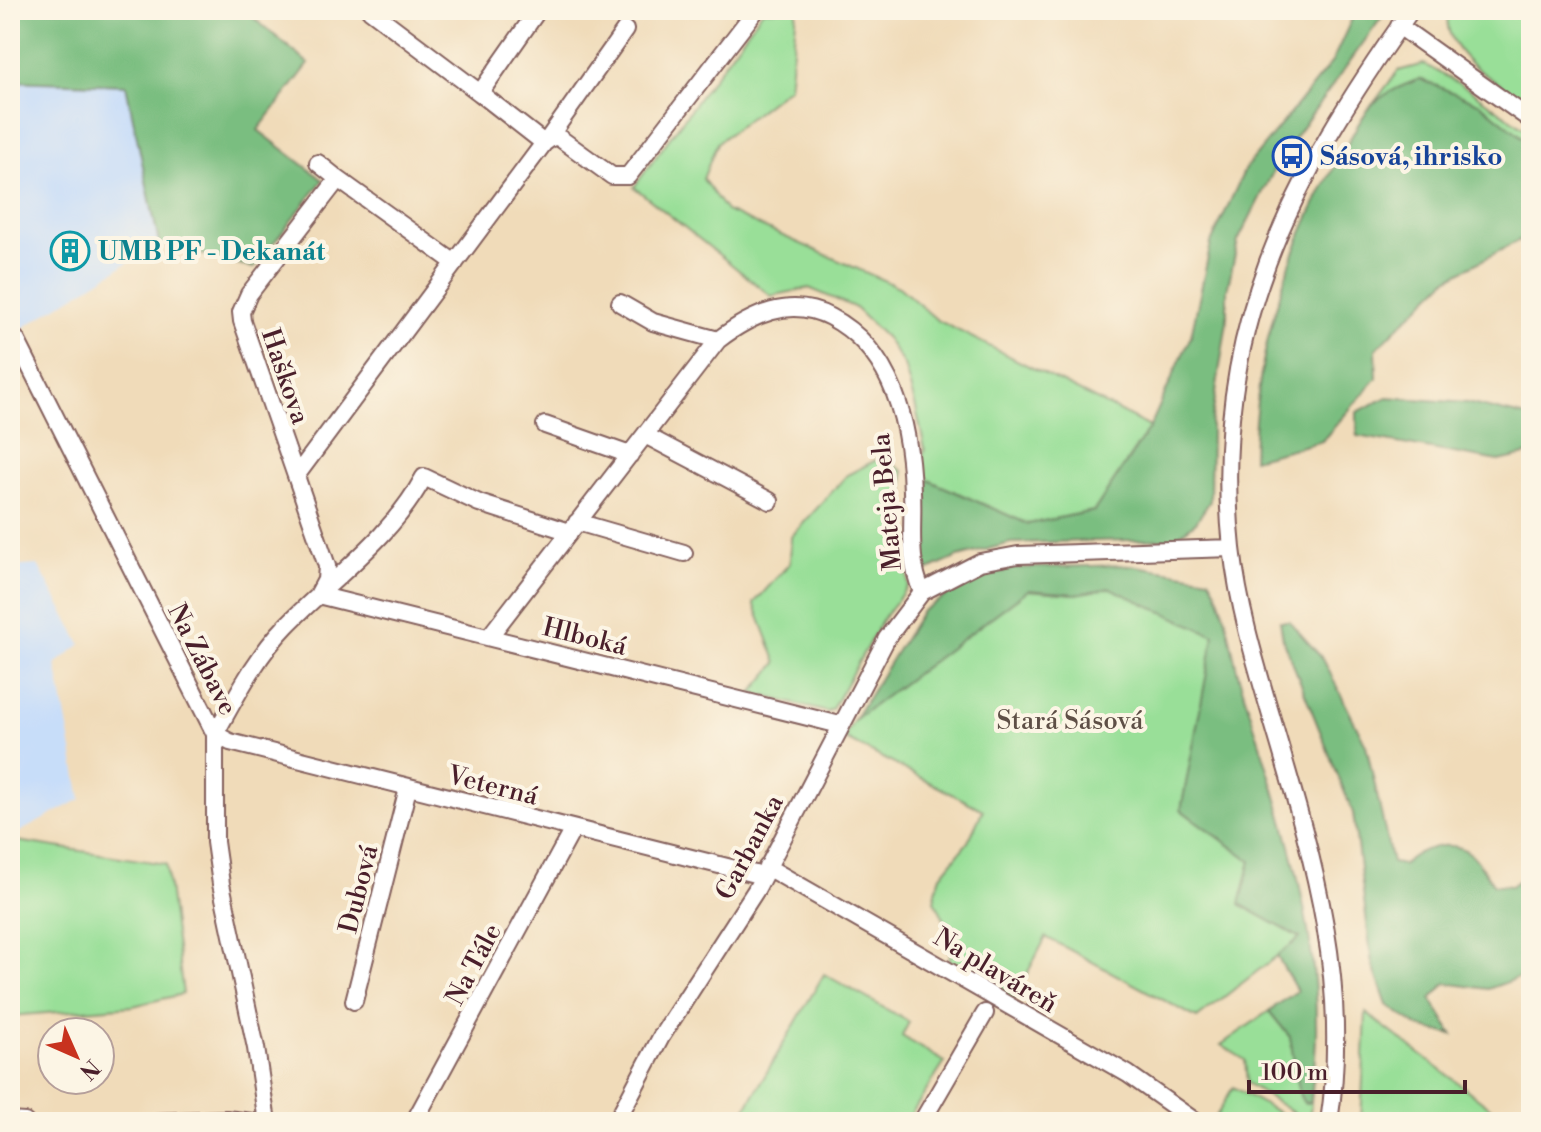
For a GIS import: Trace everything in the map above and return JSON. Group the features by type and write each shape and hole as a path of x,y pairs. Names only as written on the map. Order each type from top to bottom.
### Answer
{"street":[{"path":"370,10 546,141 561,139 612,176 628,176 756,10"},
{"path":"480,93 538,10"},
{"path":"1329,1122 1336,1016 1323,897 1259,675 1232,548 1229,502 1234,400 1247,326 1260,282 1294,194 1314,156 1411,10"},
{"path":"1399,26 1531,120"},
{"name":"Haškova","path":"296,476 625,30"},
{"path":"318,163 455,263"},
{"name":"Haškova","path":"318,595 326,580 327,566 241,312 249,294 338,179"},
{"path":"620,303 653,322 718,340"},
{"name":"Mateja Bela","path":"489,637 718,340 759,314 782,308 807,309 843,324 859,336 888,375 907,447 913,491 910,554 922,592"},
{"name":"Na Zábave","path":"16,339 215,734 215,842 256,1048 267,1122"},
{"path":"545,425 630,455"},
{"path":"645,435 770,501"},
{"path":"215,734 263,653 400,516 424,477 479,503 684,553"},
{"path":"922,592 980,562 1018,555 1232,548"},
{"name":"Garbanka","path":"616,1122 661,1037 765,871 887,638 922,592"},
{"name":"Hlboká","path":"318,595 840,725"},
{"name":"Veterná","path":"215,734 230,742 408,788 573,829 765,871"},
{"name":"Dubová","path":"354,1001 408,788"},
{"name":"Na Tále","path":"414,1122 573,829"},
{"name":"Na plaváreň","path":"765,871 849,911 1128,1074 1196,1122"},
{"path":"924,1118 985,1013"},
{"path":"154,1122 226,1119 253,1122"},
{"path":"10,1121 25,1122"}],"shaded area":[{"path":"10,81 126,85 159,243 10,336"},
{"path":"38,565 81,644 56,664 81,799 10,837 10,567"}],"green space":[{"path":"10,10 244,10 309,64 258,130 323,180 254,268 159,243 126,85 10,81"},
{"path":"763,10 797,10 789,87 717,143 703,179 726,211 899,287 937,320 1150,427 1094,511 1028,524 917,475 925,449 916,408 904,365 885,337 854,307 809,288 771,296 634,187"},
{"path":"1356,10 1387,10 1280,158 1238,241 1227,290 1227,321 1211,425 1210,501 1196,522 1174,539 1011,543 958,557 924,572 920,568 917,475 1028,524 1094,511 1150,427 1191,336 1211,243 1245,169 1332,62"},
{"path":"1448,10 1531,10 1531,104 1462,55 1448,27"},
{"path":"1424,64 1470,90 1531,133 1531,144 1481,104 1373,104 1398,71"},
{"path":"1420,79 1481,104 1531,144 1531,234 1447,279 1376,349 1377,378 1322,441 1253,459 1260,379 1268,339 1278,300 1306,224 1323,187 1368,110 1377,100"},
{"path":"1387,397 1467,403 1531,418 1531,454 1499,461 1357,436 1357,412"},
{"path":"882,457 903,471 908,586 882,620 832,709 827,712 752,693 777,663 754,603 790,563 791,537 847,475"},
{"path":"1130,565 1209,578 1220,600 1239,677 1290,847 1309,935 1316,1033 1311,1102 1304,1103 1300,1096 1290,1037 1269,1011 1297,991 1277,956 1300,938 1240,904 1251,861 1181,810 1214,635 1110,588 1076,594 1028,590 854,720 921,612 964,584 1014,568"},
{"name":"Stará Sásová","path":"1110,587 1215,635 1181,810 1251,861 1241,905 1300,938 1197,1018 1046,937 1013,1001 949,964 949,931 934,901 939,878 968,842 983,810 844,738 854,720 1028,590 1076,594"},
{"path":"1280,621 1289,621 1323,659 1366,745 1392,863 1403,865 1417,854 1445,846 1463,849 1471,854 1494,885 1511,886 1531,870 1531,928 1527,933 1531,983 1521,977 1488,989 1446,983 1431,999 1453,1035 1419,1027 1387,1005 1372,963 1353,813 1283,639"},
{"path":"10,840 166,864 183,994 133,1006 10,1016"},
{"path":"824,974 909,1022 902,1036 945,1062 906,1122 738,1122"},
{"path":"1269,1011 1290,1037 1300,1096 1304,1103 1311,1102 1309,1122 1298,1122 1298,1116 1247,1083 1245,1060 1221,1045"},
{"path":"1366,1013 1504,1118 1510,1122 1361,1122"},
{"path":"1233,1087 1291,1120 1290,1122 1214,1120"}],"place":[{"name":"Sásová, ihrisko","path":"1292,156"},
{"name":"UMB PF - Dekanát","path":"70,251"}]}
